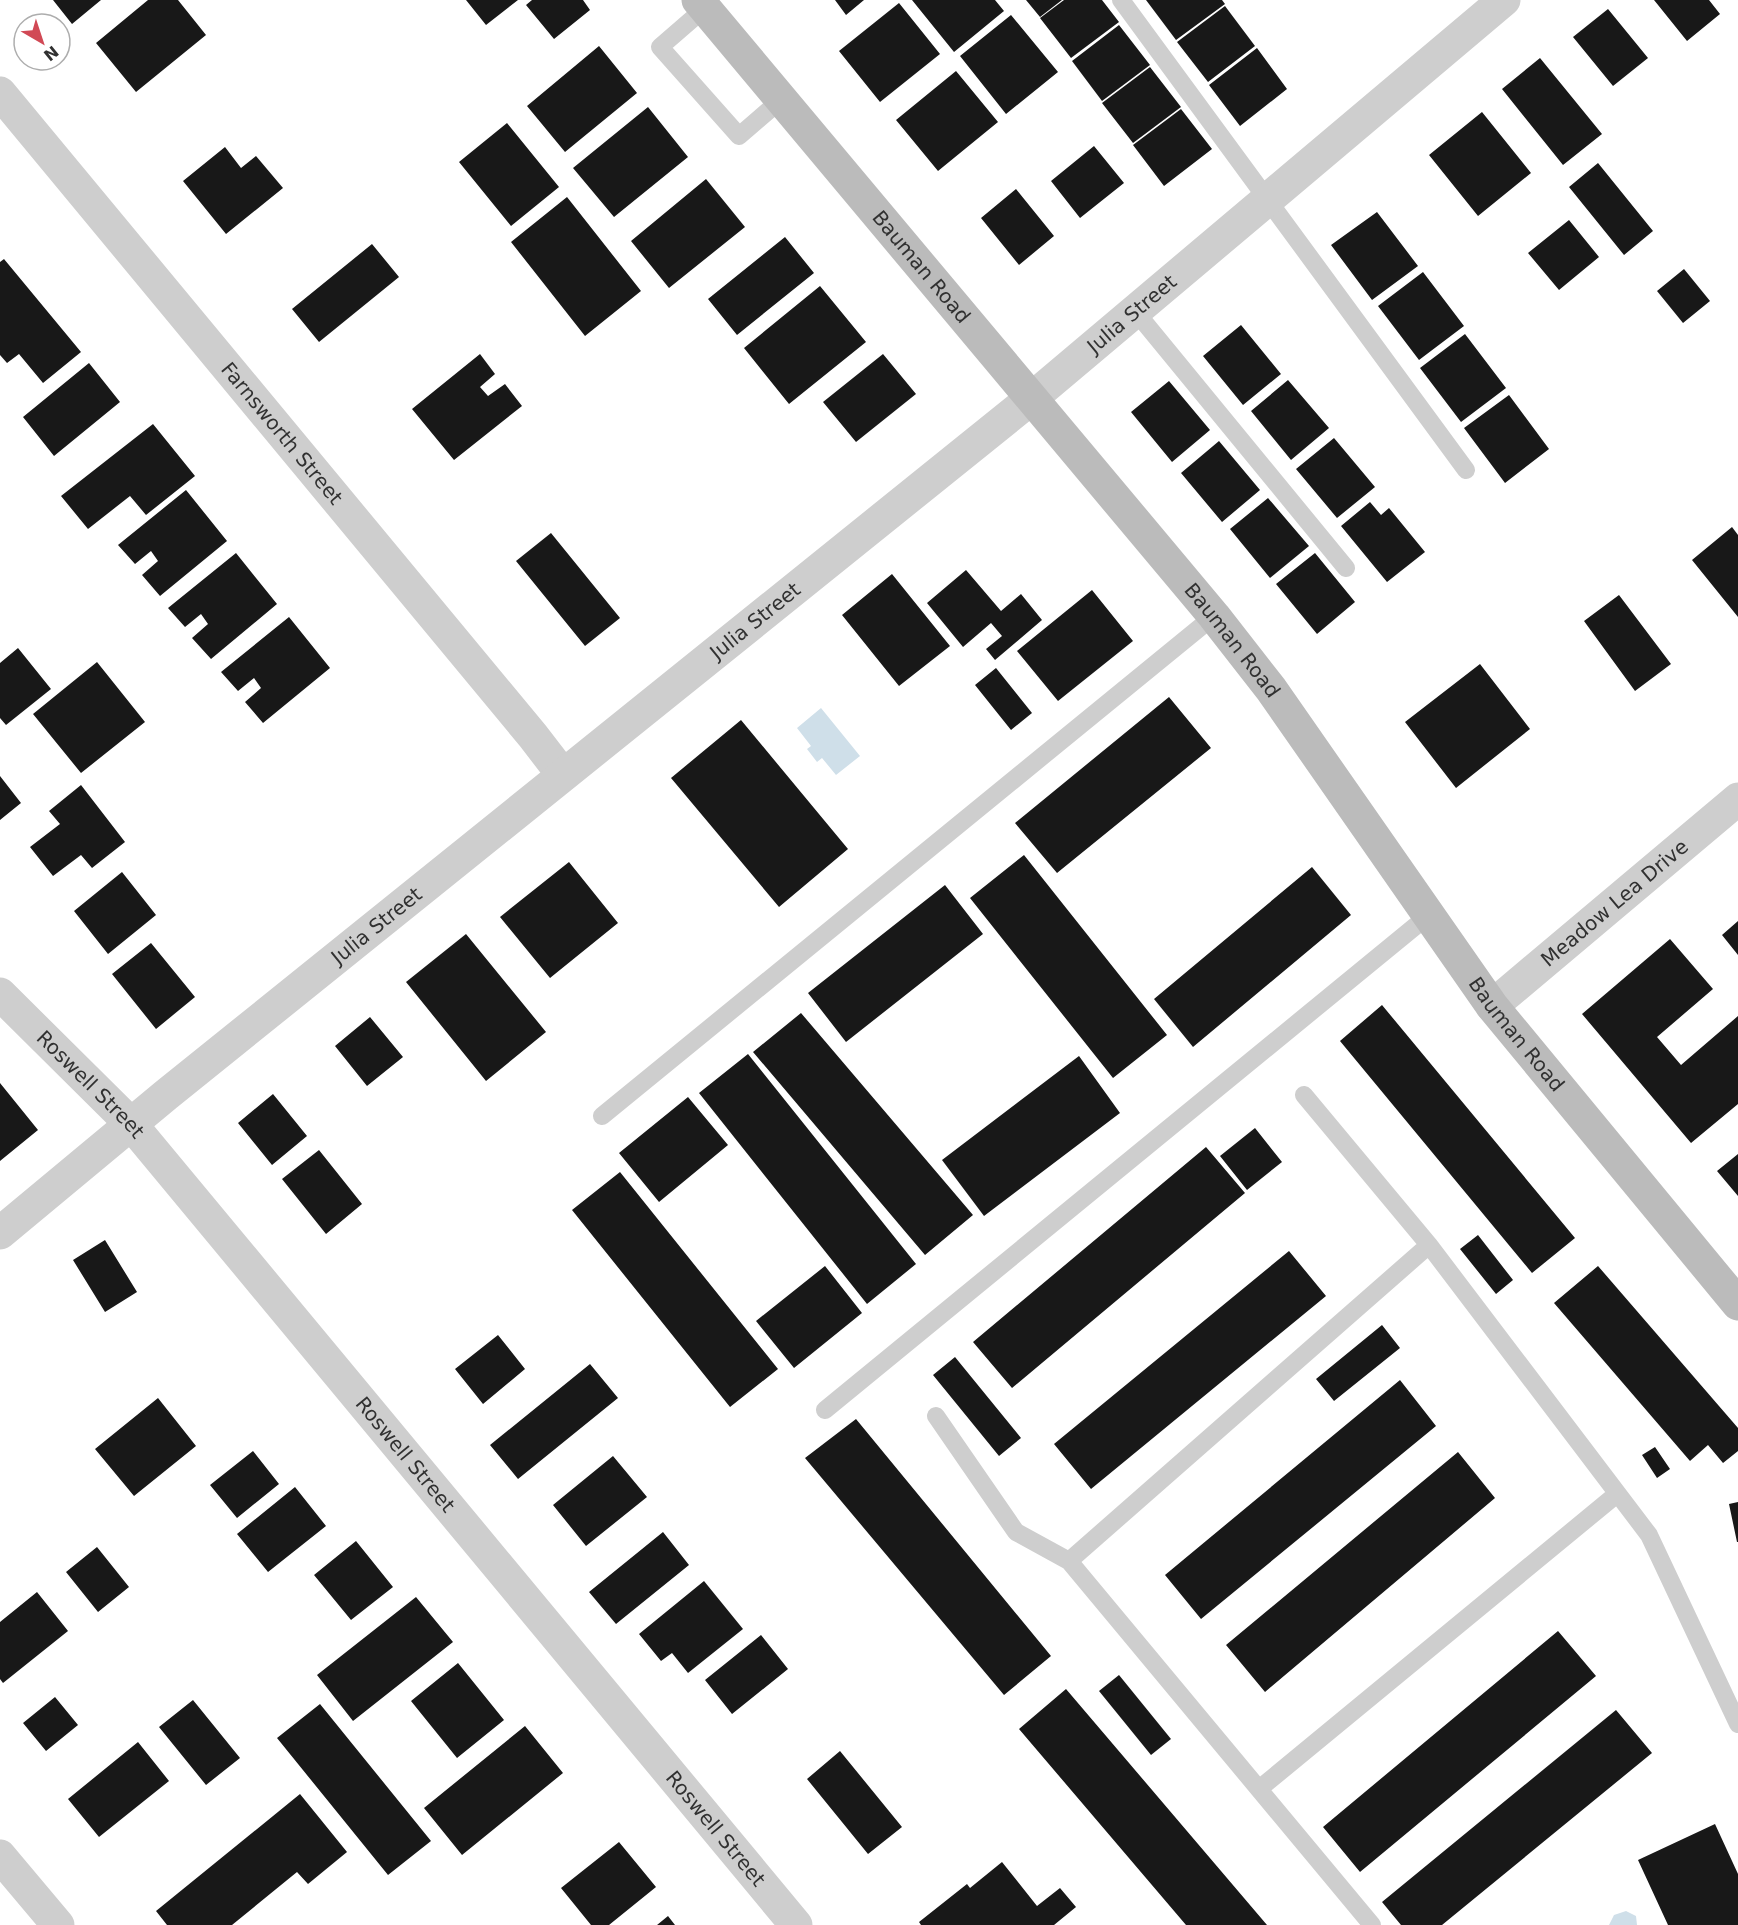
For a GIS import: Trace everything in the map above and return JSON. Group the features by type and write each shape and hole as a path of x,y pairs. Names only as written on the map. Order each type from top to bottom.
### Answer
{"street":[{"name":"Julia Street","path":"0,1233 131,1124 1032,398 1504,0"},
{"name":"Bauman Road","path":"702,4 1214,616 1271,689 1492,1006 1738,1304"},
{"name":"Farnsworth Street","path":"0,93 525,726 563,775"},
{"name":"Meadow Lea Drive","path":"1492,1006 1738,799"},
{"name":"Roswell Street","path":"0,994 131,1124 796,1925"},
{"path":"0,1856 58,1925"}],"lane":[{"path":"1121,0 1466,470"},
{"path":"702,4 660,47 739,136 782,99"},
{"path":"1135,311 1346,568"},
{"path":"602,1116 1214,616"},
{"path":"825,1410 1429,915"},
{"path":"1304,1095 1429,1245 1649,1535 1738,1724"},
{"path":"1069,1561 1429,1245"},
{"path":"936,1416 1016,1532 1069,1561 1372,1925"},
{"path":"1259,1789 1617,1494"}],"shaded area":[{"path":"821,708 860,756 836,775 822,758 817,762 807,749 811,746 797,728"},
{"path":"1626,1911 1636,1916 1637,1925 1609,1925 1614,1915"}],"building":[{"path":"53,0 101,0 72,24 72,12 62,12"},
{"path":"148,0 178,0 206,35 136,92 96,43"},
{"path":"466,0 518,0 486,25"},
{"path":"532,0 583,0 590,10 554,39 526,5"},
{"path":"835,0 864,0 846,15"},
{"path":"912,0 995,0 1004,11 954,52"},
{"path":"1026,0 1062,0 1040,17"},
{"path":"1064,0 1102,0 1119,22 1071,58 1040,18"},
{"path":"1146,0 1222,0 1225,4 1176,40"},
{"path":"1654,0 1709,0 1720,14 1687,41"},
{"path":"899,3 940,54 880,102 839,51"},
{"path":"1225,6 1255,46 1208,82 1177,42"},
{"path":"1608,9 1648,58 1613,86 1573,37"},
{"path":"1011,15 1058,72 1006,114 960,56"},
{"path":"1119,25 1150,65 1102,101 1072,61"},
{"path":"599,46 637,93 565,152 527,106"},
{"path":"1257,48 1287,89 1240,126 1209,85"},
{"path":"1540,58 1602,134 1563,165 1502,89"},
{"path":"1150,67 1181,107 1133,143 1102,103"},
{"path":"956,71 998,122 938,171 896,120"},
{"path":"648,107 688,157 614,217 573,168"},
{"path":"1181,109 1212,149 1164,186 1133,145"},
{"path":"1482,112 1531,173 1478,216 1429,155"},
{"path":"507,123 559,187 511,226 459,162"},
{"path":"1094,146 1124,183 1080,218 1051,181"},
{"path":"225,147 241,168 256,156 283,188 226,234 183,181"},
{"path":"1598,163 1653,231 1624,255 1569,187"},
{"path":"706,179 745,227 669,288 631,241"},
{"path":"1016,189 1054,236 1019,265 981,218"},
{"path":"567,197 641,291 585,336 511,242"},
{"path":"1377,212 1418,266 1372,300 1331,245"},
{"path":"1569,220 1599,257 1559,290 1528,253"},
{"path":"785,237 814,273 737,335 708,299"},
{"path":"372,244 399,277 319,342 292,309"},
{"path":"4,259 81,352 43,383 19,354 7,363 0,355 0,262"},
{"path":"1684,269 1710,301 1683,323 1657,291"},
{"path":"1423,272 1464,326 1419,360 1378,306"},
{"path":"820,286 866,342 789,404 744,348"},
{"path":"1241,325 1281,374 1243,405 1203,356"},
{"path":"1465,334 1506,388 1461,422 1420,368"},
{"path":"480,354 495,374 480,387 488,396 505,384 522,406 454,460 412,409"},
{"path":"883,354 916,394 856,442 823,402"},
{"path":"89,363 120,402 54,456 23,417"},
{"path":"1288,380 1329,428 1291,460 1251,411"},
{"path":"1169,381 1210,430 1172,462 1131,412"},
{"path":"1509,395 1549,449 1505,483 1464,428"},
{"path":"153,424 195,476 146,515 130,496 88,529 61,496"},
{"path":"1334,438 1375,487 1337,518 1296,469"},
{"path":"1219,441 1260,490 1222,522 1181,473"},
{"path":"186,490 227,541 160,596 142,575 158,561 151,551 135,564 118,545"},
{"path":"1268,498 1309,546 1270,578 1230,529"},
{"path":"1370,502 1381,515 1389,508 1425,552 1387,582 1341,526"},
{"path":"1732,527 1738,535 1738,617 1692,560"},
{"path":"551,533 620,618 585,646 516,561"},
{"path":"236,553 277,604 211,659 192,638 208,624 201,614 185,627 168,608"},
{"path":"1315,553 1355,602 1317,634 1276,584"},
{"path":"966,570 1001,611 1021,594 1042,620 995,660 986,649 1002,636 991,623 963,647 927,603"},
{"path":"892,574 950,646 899,686 842,615"},
{"path":"1092,590 1133,641 1058,701 1017,651"},
{"path":"1619,595 1671,664 1635,691 1584,621"},
{"path":"289,617 330,668 263,723 245,702 261,688 254,678 238,691 221,672"},
{"path":"18,648 51,689 6,725 0,718 0,663"},
{"path":"97,662 145,722 81,773 33,714"},
{"path":"1480,664 1530,729 1456,788 1405,722"},
{"path":"996,668 1032,713 1011,730 975,685"},
{"path":"1169,697 1211,748 1057,873 1015,823"},
{"path":"741,720 848,849 779,907 671,778"},
{"path":"0,776 21,803 0,820"},
{"path":"81,785 125,842 92,868 81,855 53,876 30,847 60,824 49,811"},
{"path":"1024,855 1167,1035 1113,1078 970,898"},
{"path":"569,862 618,923 550,978 500,917"},
{"path":"1312,867 1351,915 1193,1047 1154,999"},
{"path":"122,872 156,915 108,954 74,911"},
{"path":"945,885 983,934 846,1042 808,993"},
{"path":"1738,921 1738,955 1722,935"},
{"path":"466,934 546,1032 486,1081 406,982"},
{"path":"1670,939 1713,989 1657,1037 1681,1065 1738,1016 1738,1104 1691,1143 1582,1014"},
{"path":"151,943 195,997 156,1029 112,974"},
{"path":"1382,1005 1575,1238 1532,1273 1340,1041"},
{"path":"801,1013 973,1215 925,1255 753,1052"},
{"path":"370,1017 403,1057 367,1086 335,1046"},
{"path":"748,1054 916,1264 867,1304 699,1093"},
{"path":"1079,1056 1120,1113 984,1216 942,1160"},
{"path":"0,1083 38,1130 0,1161"},
{"path":"273,1094 307,1136 272,1165 238,1123"},
{"path":"688,1097 728,1145 659,1202 619,1153"},
{"path":"1255,1128 1282,1162 1247,1190 1220,1156"},
{"path":"1206,1147 1245,1193 1012,1388 973,1342"},
{"path":"319,1150 362,1204 326,1234 282,1179"},
{"path":"1738,1154 1738,1196 1717,1171"},
{"path":"620,1172 778,1369 730,1407 572,1210"},
{"path":"1478,1235 1513,1280 1496,1294 1460,1249"},
{"path":"105,1240 137,1292 105,1312 73,1260"},
{"path":"1289,1251 1326,1296 1091,1489 1054,1444"},
{"path":"825,1266 862,1313 794,1368 756,1321"},
{"path":"1598,1266 1738,1428 1738,1451 1723,1463 1708,1445 1690,1461 1554,1303"},
{"path":"1382,1325 1400,1348 1334,1401 1316,1379"},
{"path":"498,1335 525,1369 483,1404 455,1369"},
{"path":"955,1357 1021,1438 999,1456 933,1375"},
{"path":"590,1364 618,1398 518,1479 490,1445"},
{"path":"1400,1380 1436,1426 1201,1619 1165,1575"},
{"path":"158,1398 196,1446 134,1496 95,1449"},
{"path":"856,1419 1051,1656 1004,1695 805,1458"},
{"path":"1655,1447 1670,1469 1657,1478 1642,1455"},
{"path":"253,1451 279,1484 237,1518 210,1485"},
{"path":"1458,1452 1495,1498 1265,1692 1226,1645"},
{"path":"613,1456 647,1497 586,1546 553,1505"},
{"path":"295,1487 326,1526 268,1572 237,1534"},
{"path":"1738,1502 1738,1542 1737,1542 1729,1504"},
{"path":"663,1532 689,1565 616,1624 589,1592"},
{"path":"356,1541 393,1587 351,1620 314,1575"},
{"path":"97,1547 129,1587 98,1612 66,1572"},
{"path":"704,1581 743,1629 688,1673 672,1653 661,1661 639,1634"},
{"path":"37,1592 68,1631 3,1683 0,1679 0,1622"},
{"path":"416,1597 453,1642 353,1721 317,1675"},
{"path":"1558,1631 1596,1676 1360,1872 1323,1827"},
{"path":"761,1635 788,1669 732,1714 705,1680"},
{"path":"458,1663 504,1720 457,1758 411,1701"},
{"path":"1119,1675 1171,1739 1151,1755 1099,1691"},
{"path":"1066,1689 1267,1925 1186,1925 1019,1729"},
{"path":"55,1697 78,1725 46,1751 23,1723"},
{"path":"193,1700 240,1758 206,1785 159,1727"},
{"path":"320,1704 431,1841 388,1875 277,1738"},
{"path":"1616,1710 1652,1753 1442,1925 1401,1925 1382,1902"},
{"path":"525,1726 563,1773 462,1855 424,1808"},
{"path":"138,1742 169,1781 99,1837 68,1799"},
{"path":"840,1751 902,1827 868,1854 807,1779"},
{"path":"300,1794 347,1852 308,1884 297,1872 232,1925 167,1925 156,1911"},
{"path":"1715,1824 1738,1874 1738,1925 1668,1925 1638,1860"},
{"path":"619,1842 656,1887 609,1925 591,1925 561,1888"},
{"path":"1002,1862 1037,1906 1060,1888 1076,1907 1054,1925 921,1925 919,1922 967,1884 970,1888"},
{"path":"668,1916 675,1925 657,1925"}]}
